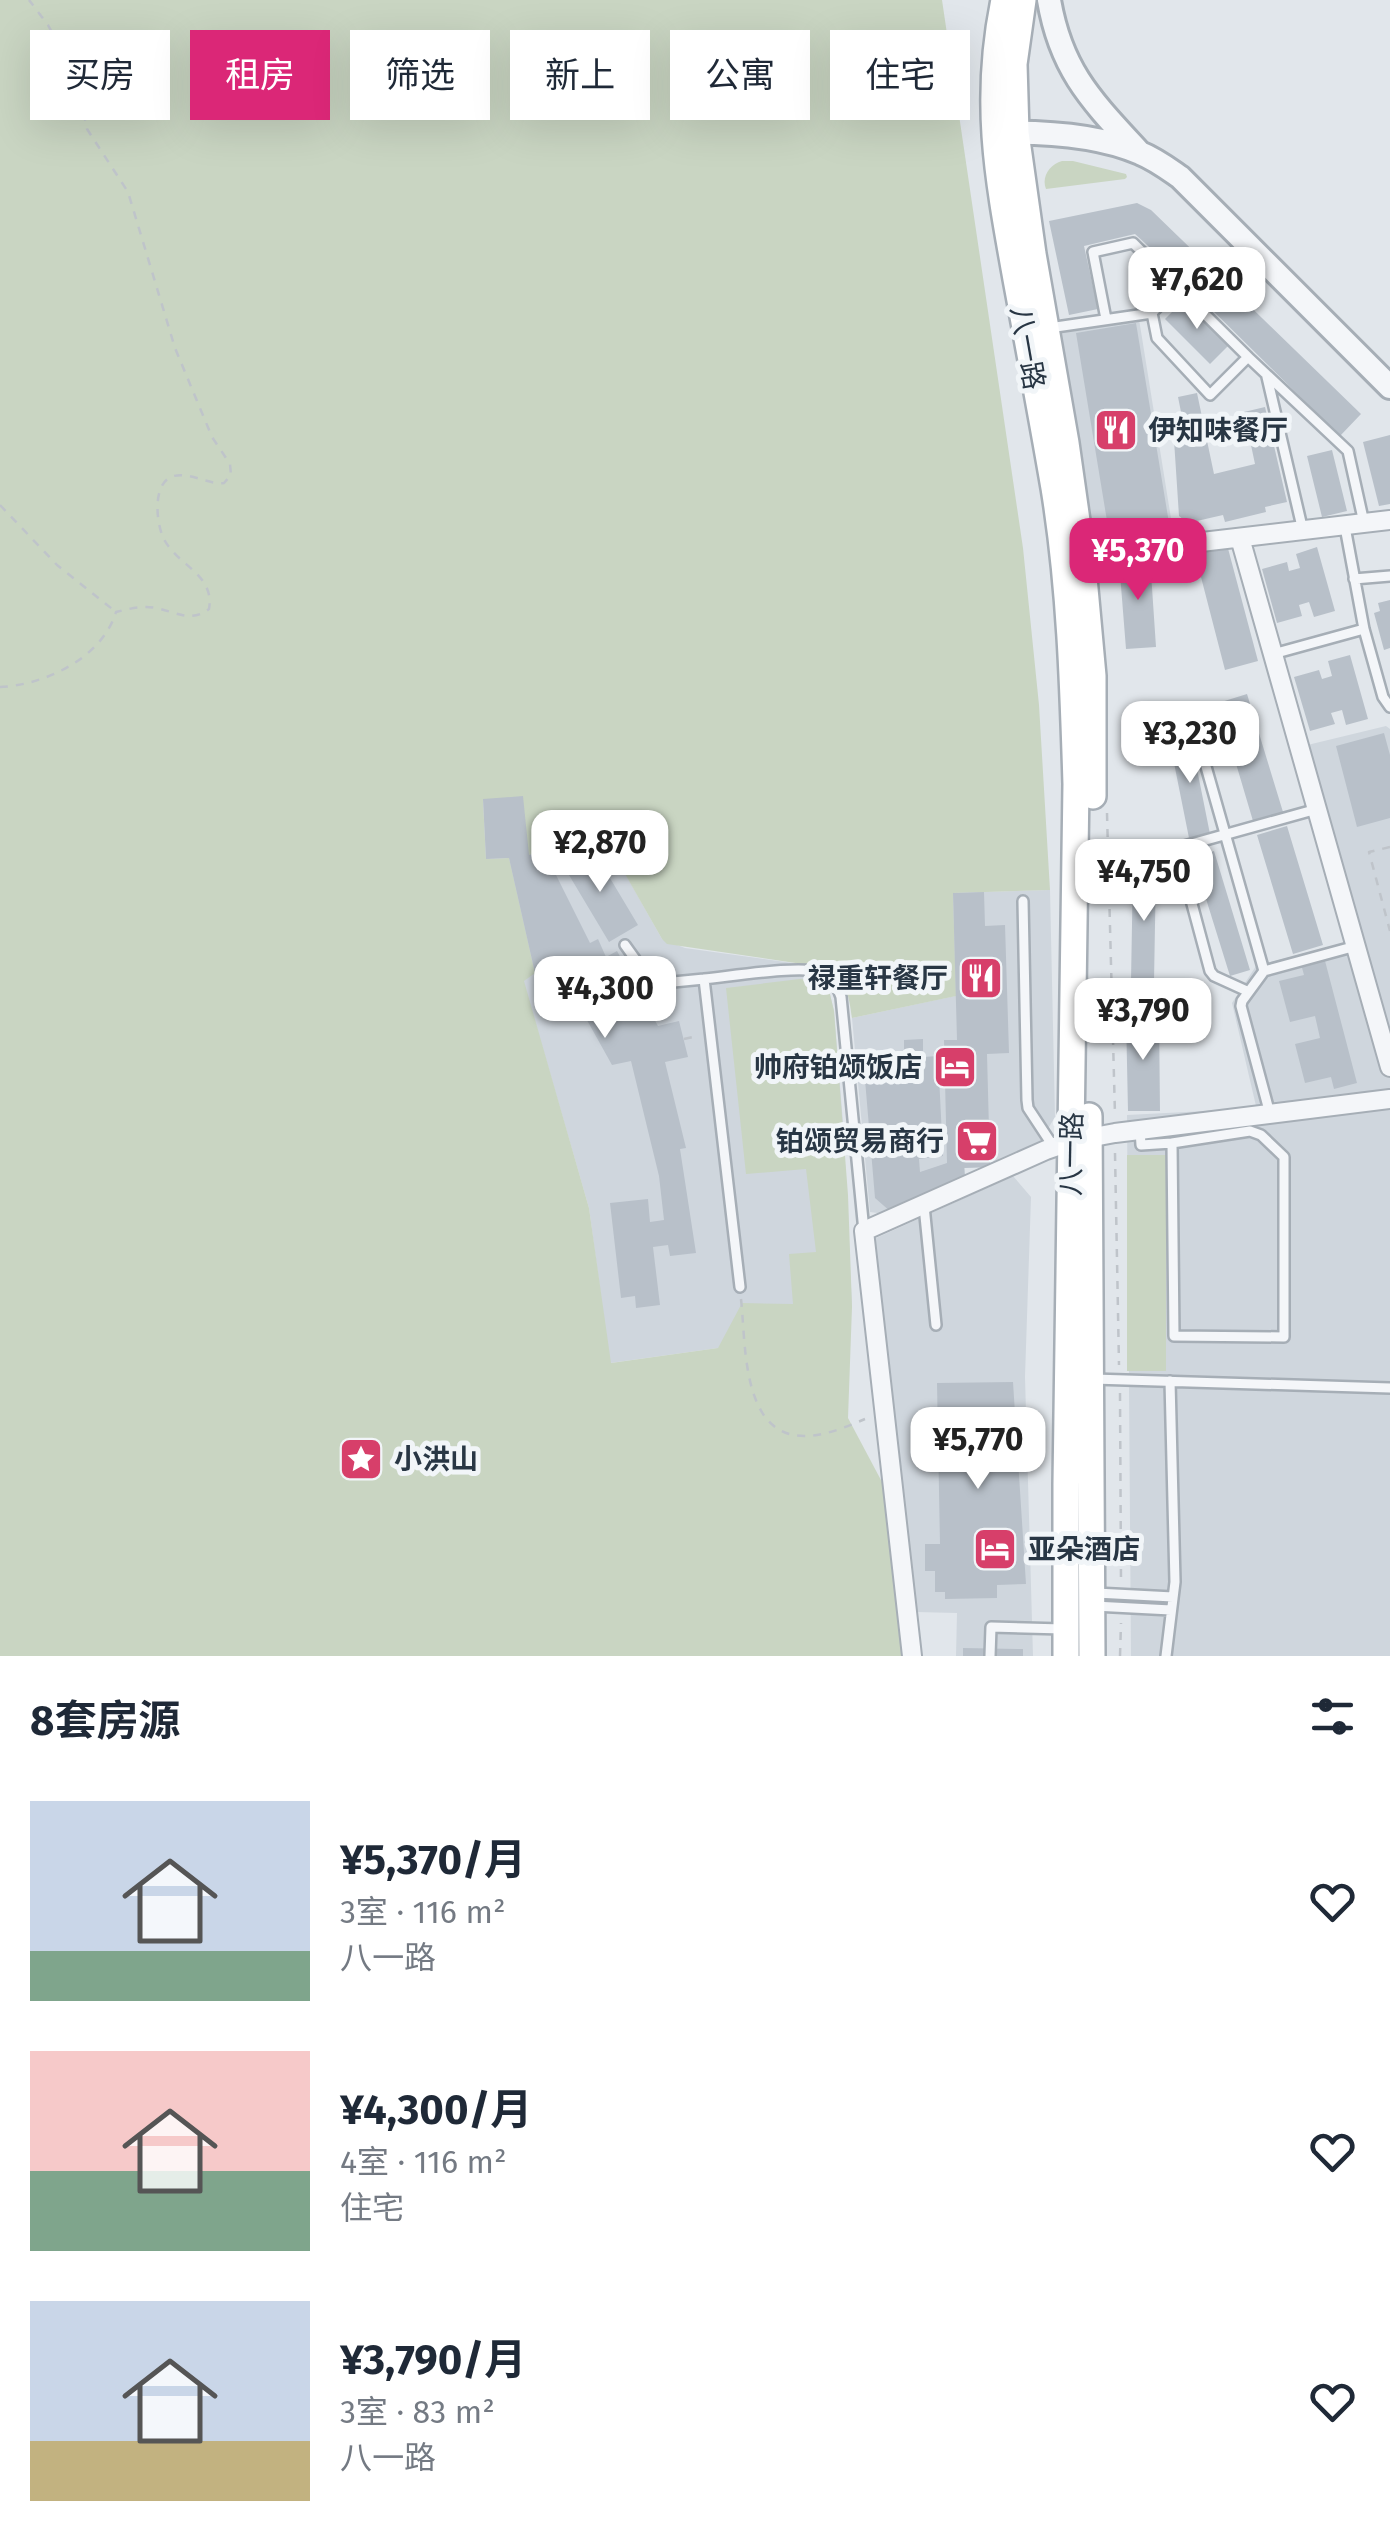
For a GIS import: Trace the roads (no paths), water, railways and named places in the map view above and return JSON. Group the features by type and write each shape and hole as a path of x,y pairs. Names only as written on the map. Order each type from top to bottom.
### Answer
{"main road":[{"name":"八一路","path":"1004,0 993,74 1046,328 1082,556 1093,676 1094,726 1072,1142 1089,1379 1092,1656"},
{"path":"1004,133 1022,0"},
{"name":"八一路","path":"1004,133 1002,203 1054,488 1069,622 1076,784 1066,1656"}],"street":[{"path":"1049,0 1058,40 1075,77 1138,152"},
{"path":"1004,133 1097,141 1138,152 1180,177 1390,387"},
{"path":"1082,556 1390,520"},
{"path":"1240,538 1390,1067"},
{"path":"912,1656 864,1231 1072,1142 1115,1133 1390,1099"}],"lane":[{"path":"1106,319 1094,252 1132,243 1348,451 1365,524"},
{"path":"1046,328 1152,312 1177,287"},
{"path":"1152,312 1157,338 1210,395 1248,358"},
{"path":"1266,375 1303,531"},
{"path":"1345,526 1364,629 1382,696 1390,708"},
{"path":"1354,580 1390,576"},
{"path":"1273,654 1364,629"},
{"path":"1202,756 1264,971"},
{"path":"1248,991 1210,971 1177,848 1317,809"},
{"path":"1023,901 1028,1108 1072,1142"},
{"path":"625,945 653,984 806,970 824,974 836,986 841,997 864,1231"},
{"path":"1270,1114 1242,1006 1248,991 1264,971 1356,946"},
{"path":"704,979 740,1287"},
{"path":"1140,1130 1141,1146 1250,1131 1262,1135 1284,1157 1284,1336 1174,1336 1172,1142"},
{"path":"924,1206 936,1324"},
{"path":"1089,1379 1390,1388"},
{"path":"1166,1656 1175,1582 1170,1381"},
{"path":"1092,1599 1120,1594 1173,1598"},
{"path":"1092,1599 1121,1607 1171,1610"},
{"path":"990,1656 991,1628 1066,1630"}],"place":[{"name":"伊知味餐厅","path":"1116,430"},
{"name":"禄重轩餐厅","path":"981,978"},
{"name":"帅府铂颂饭店","path":"955,1067"},
{"name":"铂颂贸易商行","path":"977,1141"},
{"name":"小洪山","path":"361,1459"},
{"name":"亚朵酒店","path":"995,1549"}]}
